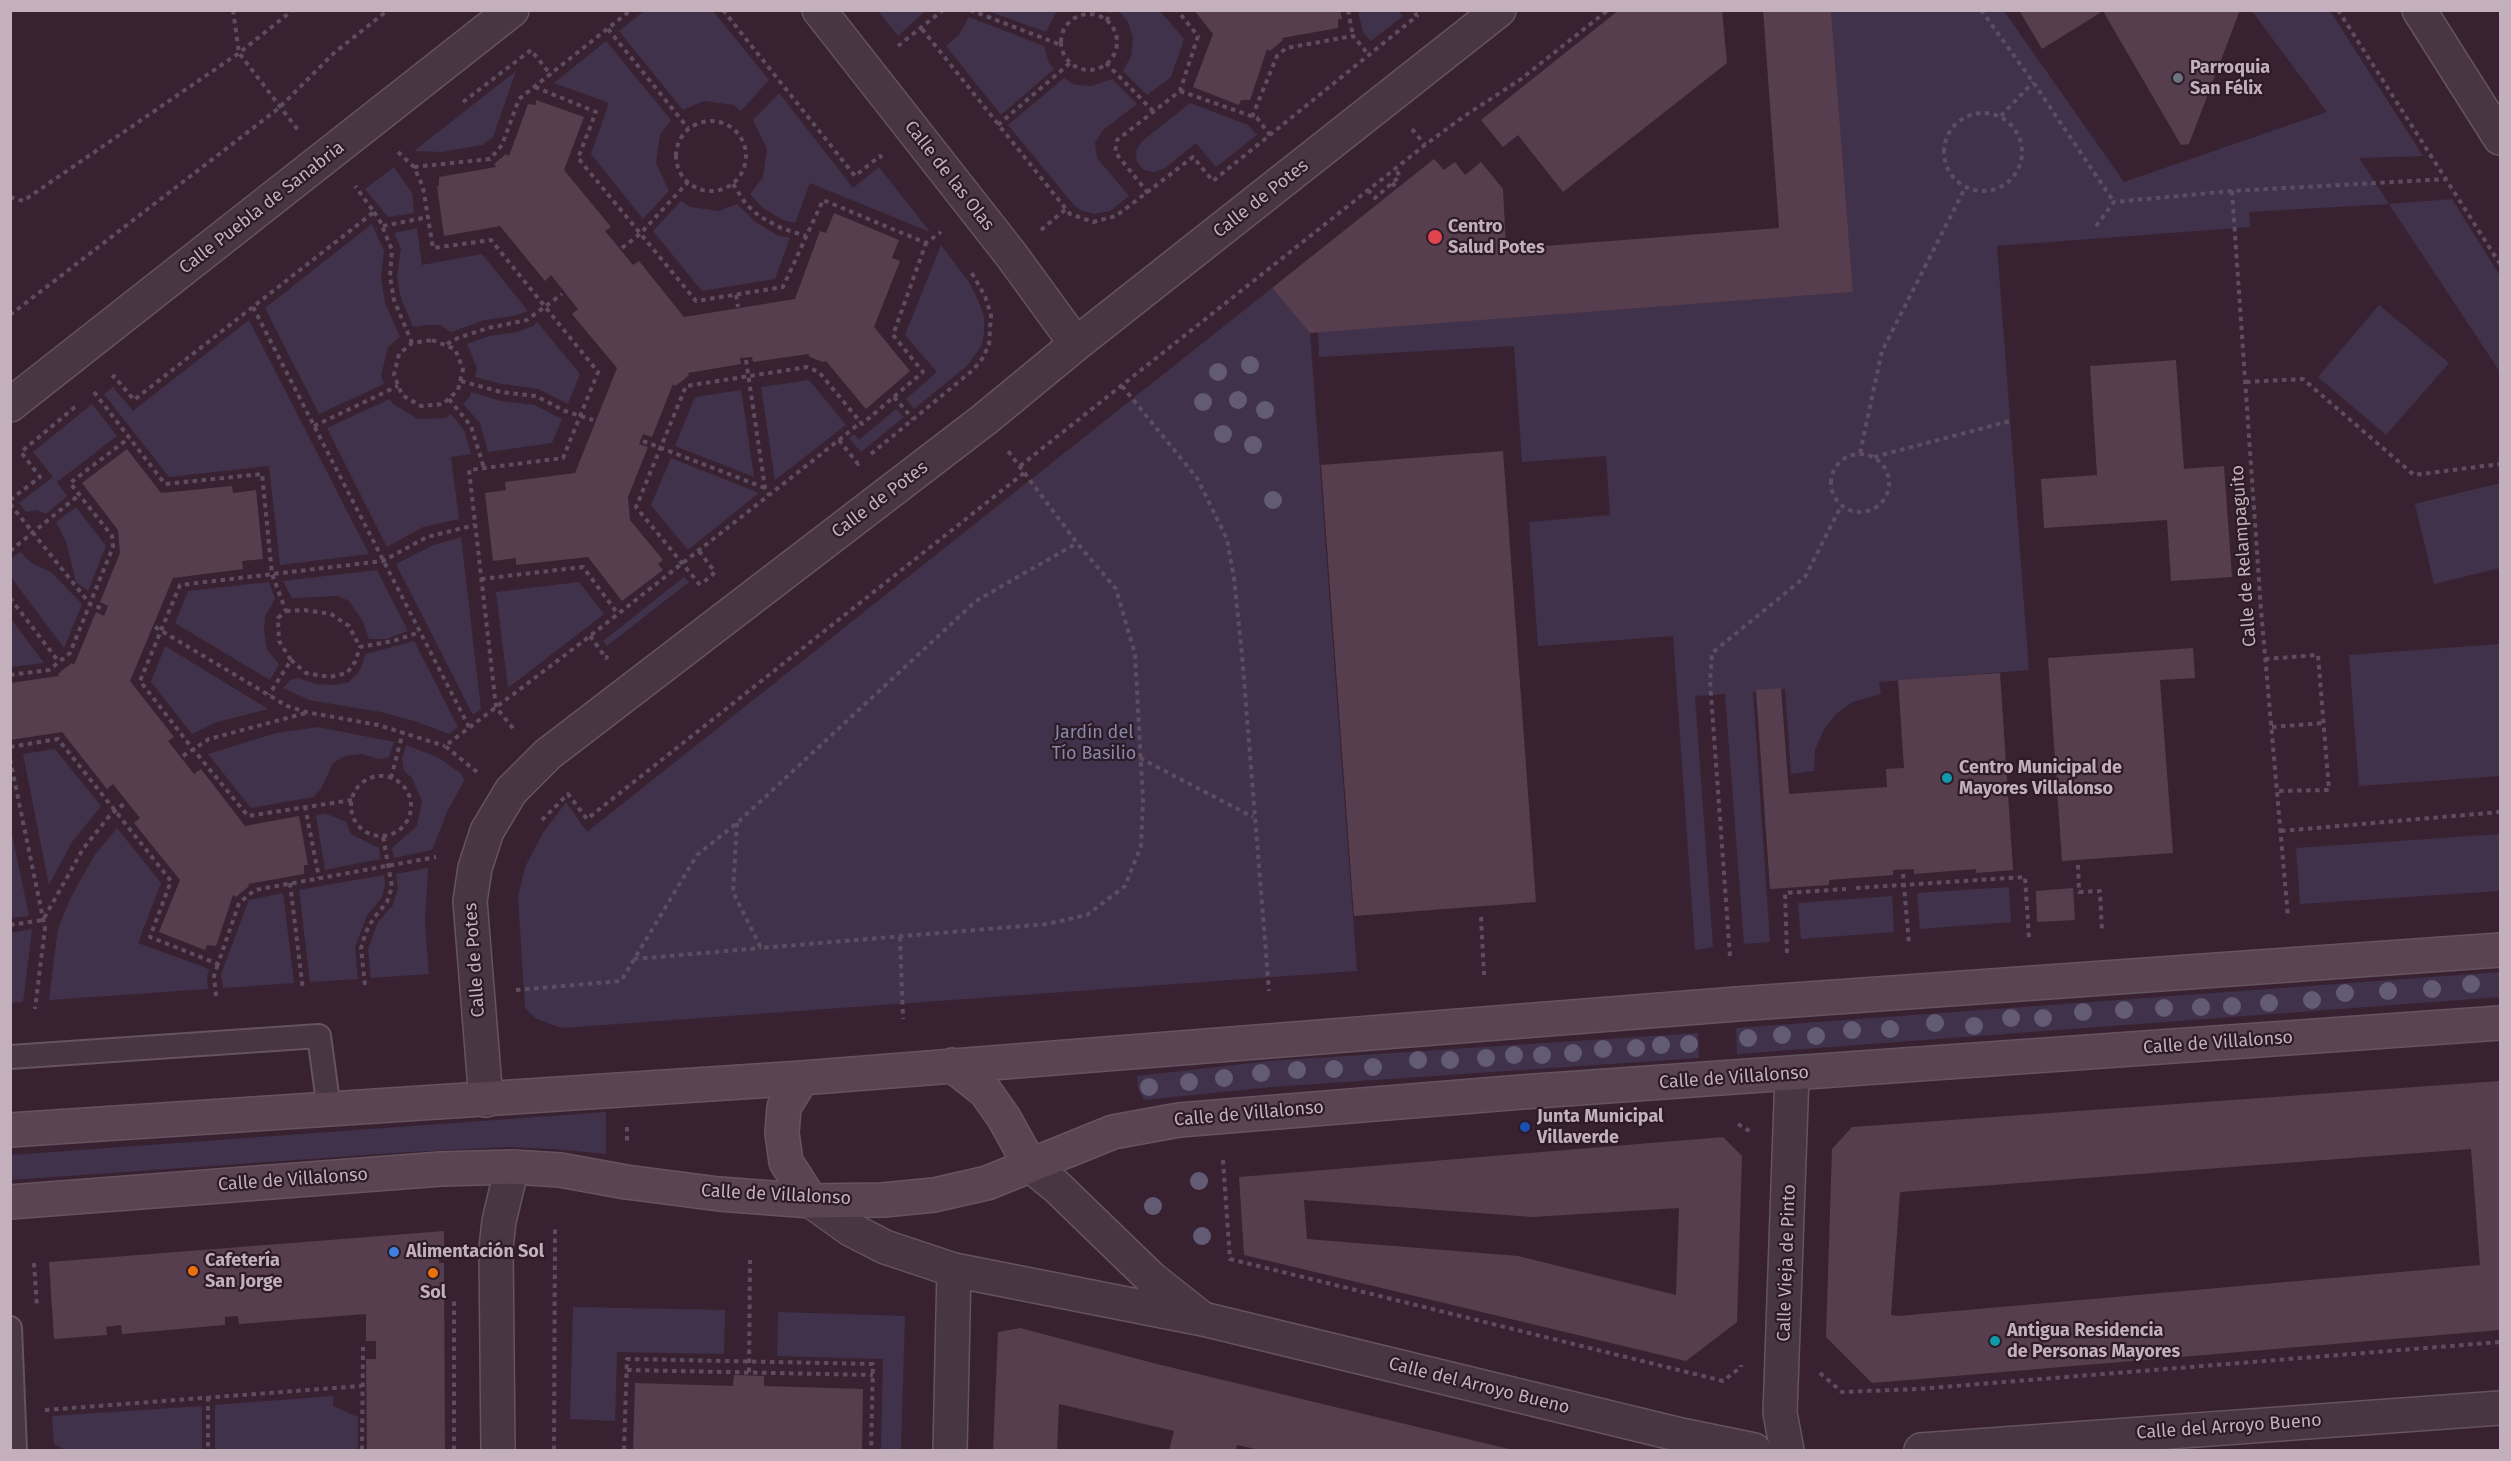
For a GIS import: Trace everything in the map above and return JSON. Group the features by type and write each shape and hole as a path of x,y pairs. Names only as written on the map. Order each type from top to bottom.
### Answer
{"main road":[{"path":"10,1130 486,1100 1257,1044 1761,1002 2500,950"},
{"name":"Calle de Villalonso","path":"10,1202 441,1169 512,1167 560,1170 626,1182 719,1194 811,1201 882,1200 934,1195 987,1183 1113,1132 1179,1119 2500,1023"},
{"path":"952,1065 985,1091 1005,1118 1030,1165"},
{"path":"802,1077 784,1107 782,1133 786,1162 811,1201"}],"street":[{"name":"Calle Puebla de Sanabria","path":"10,405 512,10"},
{"name":"Calle de las Olas","path":"819,10 1012,256 1076,345"},
{"name":"Calle de Potes","path":"486,1100 470,901 475,868 487,831 511,791 548,754 985,419 1499,10"},
{"path":"2420,10 2500,138"},
{"name":"Calle Vieja de Pinto","path":"1787,1450 1780,1413 1792,1074"},
{"name":"Calle del Arroyo Bueno","path":"1030,1165 1057,1187 1152,1278 1203,1320"},
{"path":"498,1450 496,1248 499,1221 512,1167"},
{"name":"Calle del Arroyo Bueno","path":"811,1201 850,1229 885,1247 954,1270 1203,1320 1672,1433 1754,1450"},
{"path":"950,1450 954,1270"},
{"name":"Calle del Arroyo Bueno","path":"1921,1450 2500,1408"}],"lane":[{"path":"10,1057 319,1036 329,1109"},
{"path":"10,1328 15,1450"}],"path":[{"path":"233,10 239,53 279,108 323,160"},
{"path":"10,197 23,201 239,53 293,10"},
{"path":"10,315 279,108 334,53 388,10"},
{"path":"414,166 490,159 502,144 519,99 631,10"},
{"path":"723,10 855,176 880,156 887,164"},
{"path":"891,37 898,46 943,10"},
{"path":"970,10 1060,45"},
{"path":"1073,10 1076,17"},
{"path":"1107,21 1110,10"},
{"path":"1148,193 1115,152 1117,140 1180,91 1198,36 1177,10"},
{"path":"1348,10 1353,36 1369,55"},
{"path":"922,28 1070,214 1086,221 1100,221 1116,216 1193,157 1213,181 1417,16 1413,10"},
{"path":"1020,466 1395,169 1463,117 1521,79 1608,10"},
{"path":"1981,10 2114,202"},
{"path":"2338,10 2500,264"},
{"path":"1087,14 1098,16 1114,29 1117,40 1116,51 1101,68 1080,69 1070,63 1064,55 1060,45 1062,33 1067,24 1076,17 1087,14"},
{"path":"608,29 688,128"},
{"path":"1252,117 1277,56 1286,48 1353,36"},
{"path":"455,108 531,50 551,75"},
{"path":"999,125 1070,63"},
{"path":"1106,63 1154,112"},
{"path":"2001,116 2033,82"},
{"path":"535,87 596,112 578,158 696,301 783,287 823,200 926,243"},
{"path":"1180,91 1257,118 1270,135"},
{"path":"1981,112 2001,116 2017,130 2023,150 2019,170 2005,185 1986,192 1965,188 1949,174 1943,154 1947,134 1961,118 1981,112"},
{"path":"707,120 725,123 740,134 747,151 744,169 733,184 716,192 698,189 683,177 676,161 678,142 688,128 707,120"},
{"path":"389,159 407,145"},
{"path":"398,152 414,166 423,187 433,248 491,240 598,372 563,458 469,470 496,707 518,734"},
{"path":"1368,190 1375,198 1400,176 1395,169"},
{"path":"2096,226 2114,202 2232,192 2446,179"},
{"path":"363,180 354,186 383,226 392,250 390,277 394,300 412,343"},
{"path":"622,248 640,234 688,182"},
{"path":"1392,183 1398,189"},
{"path":"733,184 746,204 759,216 781,228 806,236"},
{"path":"1860,453 1882,351 1965,188"},
{"name":"Calle de Relampaguito","path":"2232,192 2265,659 2288,917"},
{"path":"107,381 114,376 134,400 374,212"},
{"path":"383,226 428,217"},
{"path":"934,224 947,240"},
{"path":"445,746 590,636 861,422 862,424 923,372 893,334 926,243 941,232"},
{"path":"840,440 858,464 958,383 982,359 989,345 991,315 985,296 966,264"},
{"path":"447,345 458,338 488,328 527,320 562,294"},
{"path":"736,295 738,307"},
{"path":"253,307 469,727"},
{"path":"432,340 447,345 455,350 463,369 458,390 442,404 421,406 402,395 394,375 399,354 412,343 432,340"},
{"path":"746,360 765,488 769,495"},
{"path":"699,551 715,572 700,585 636,507 686,386 807,367 819,372 861,422"},
{"path":"2246,382 2303,379 2414,476 2500,464"},
{"path":"461,381 501,392 536,396 565,411 593,420"},
{"path":"634,959 1047,924 1087,915 1125,886 1141,846 1143,801 1135,654 1116,589 1077,543 958,383"},
{"path":"314,426 398,386"},
{"path":"1122,386 1197,478 1227,539 1234,578 1242,656 1253,817 1269,991"},
{"path":"100,387 94,392 165,484 262,474 272,574 286,611"},
{"path":"894,397 913,419"},
{"path":"449,399 471,426 484,468"},
{"path":"84,400 21,452 40,477 10,502 90,604 103,609"},
{"path":"1873,457 2010,421"},
{"path":"10,675 50,670 70,653 113,547 111,536 70,483 129,438"},
{"path":"644,441 765,488"},
{"path":"1860,453 1873,457 1883,465 1888,477 1888,490 1882,501 1872,510 1859,512 1841,506 1831,489 1831,476 1837,464 1847,456 1860,453"},
{"path":"540,822 568,794 587,819 1024,473"},
{"path":"10,550 79,495"},
{"path":"1730,956 1710,681 1712,653 1805,577 1841,506"},
{"path":"352,800 248,816 192,748 140,681 180,585 383,561 427,537 475,525"},
{"path":"515,979 516,990 621,981 697,855 737,823 976,601 1077,543"},
{"path":"481,579 583,567 618,614"},
{"path":"10,598 59,662"},
{"path":"304,610 332,614 349,626 360,647 356,662 347,673 330,677 306,673 291,660 279,641 278,618 286,611 304,610"},
{"path":"155,627 287,706 306,712 378,724 445,746 477,773 485,765"},
{"path":"360,647 393,641 420,632"},
{"path":"590,636 606,658 615,650"},
{"path":"2265,659 2318,656 2329,790 2277,791"},
{"path":"269,695 291,660"},
{"path":"183,756 192,748 209,740 306,712"},
{"path":"2271,727 2324,723"},
{"path":"391,778 403,732"},
{"path":"10,747 58,740 171,881 150,937 218,964"},
{"path":"1140,758 1253,817"},
{"path":"10,759 45,928 35,1009"},
{"path":"368,778 391,778 404,785 412,802 409,821 395,834 376,836 359,828 351,810 354,791 368,778"},
{"path":"44,920 83,849 115,811 124,804"},
{"path":"305,806 319,878"},
{"path":"2281,831 2500,812"},
{"path":"737,823 733,892 760,948"},
{"path":"365,985 362,948 366,932 387,902 392,887 383,836"},
{"path":"216,996 214,976 239,903 255,890 436,857"},
{"path":"2078,866 2079,892 2100,891 2102,932"},
{"path":"1903,874 1909,944"},
{"path":"1856,888 2025,877 2029,938"},
{"path":"290,883 303,990"},
{"path":"1787,953 1785,893 1846,889"},
{"path":"1481,917 1484,975"},
{"path":"10,925 44,920"},
{"path":"900,937 903,1019"},
{"path":"627,1122 627,1154"},
{"path":"1738,1125 1751,1131"},
{"path":"1223,1160 1230,1259 1723,1381 1741,1367"},
{"path":"554,1450 555,1228"},
{"path":"749,1372 750,1260"},
{"path":"454,1295 454,1450"},
{"path":"1818,1371 1842,1392 1918,1389 2500,1342"},
{"path":"362,1450 363,1347"},
{"path":"624,1450 627,1359 873,1364 871,1450"},
{"path":"627,1370 873,1375"},
{"path":"42,1410 362,1386"},
{"path":"208,1397 208,1450"}],"green space":[{"path":"1831,10 2004,11 2124,182 2327,112 2252,11 2330,11 2423,156 2359,158 2389,204 2249,212 2250,227 1997,246 2029,670 1879,682 1881,694 1852,702 1835,715 1823,731 1815,750 1814,771 1791,774 1785,689 1753,692 1770,942 1744,944 1725,694 1695,696 1713,947 1695,950 1673,636 1538,646 1529,522 1610,515 1606,456 1522,462 1514,346 1319,357 1318,332 1853,292"},
{"path":"644,11 713,11 769,80 741,111 733,105 704,101 683,110 619,31"},
{"path":"878,11 925,11 898,36"},
{"path":"988,11 1059,11 1055,14 1046,32"},
{"path":"1119,11 1160,11 1184,39 1171,77 1147,95 1123,71 1131,56 1133,38 1128,22"},
{"path":"1358,11 1398,11 1403,16 1371,41 1363,32"},
{"path":"969,17 1044,46 1049,63 1054,69 1001,115 946,46 959,35"},
{"path":"606,41 671,120 660,135 656,163 669,191 643,219 591,154 609,103 554,83"},
{"path":"516,71 493,137 482,145 442,152 414,151"},
{"path":"1064,78 1075,85 1092,86 1112,79 1137,104 1103,130 1095,143 1097,158 1129,196 1110,211 1094,214 1080,210 1008,125"},
{"path":"779,93 853,188 879,167 930,232 810,183 795,223 783,220 763,208 750,194 763,177 767,149 753,120"},
{"path":"1190,103 1248,125 1257,135 1216,167 1196,143 1165,168 1154,172 1144,170 1137,162 1136,151 1141,142"},
{"path":"394,167 412,193 414,213 388,217 365,189"},
{"path":"2452,199 2500,276 2500,372 2389,204"},
{"path":"681,201 690,207 719,211 737,204 754,221 777,235 790,238 775,279 702,291 653,231"},
{"path":"372,224 384,251 381,278 385,303 400,337 388,347 381,376 384,384 319,414 265,308"},
{"path":"417,228 422,265 482,254 528,311 513,316 485,320 451,332 440,325 413,327 401,298 397,277 401,248 394,233"},
{"path":"941,245 969,282 978,300 984,317 982,345 967,366 914,409 906,399 937,372 905,335"},
{"name":"Jardín del Tío Basilio","path":"1272,288 1310,333 1357,971 561,1028 535,1018 525,1008 518,897 525,867 543,833 566,802 587,832"},
{"path":"2379,305 2449,363 2386,435 2318,377"},
{"path":"249,320 369,554 280,565 269,466 169,477 104,394 113,387 133,411"},
{"path":"537,322 580,374 568,404 538,389 502,384 475,377 477,368 467,344 489,336 518,332"},
{"path":"809,380 846,425 775,480 761,387"},
{"path":"741,390 754,477 675,446 695,397"},
{"path":"471,392 500,401 534,405 562,419 552,443 488,452 480,423 463,404 470,397"},
{"path":"390,399 393,404 418,419 446,418 451,414 464,430 471,454 451,457 459,519 423,527 387,547 327,428"},
{"path":"92,404 117,436 57,482 67,496 46,514 37,510 26,512 19,503 53,477 33,452"},
{"path":"896,409 904,417 861,452 849,438 854,434 859,440"},
{"path":"671,458 759,493 688,550 651,505"},
{"path":"2500,483 2500,568 2434,584 2415,504"},
{"path":"76,507 106,546 88,591 76,582 66,542 56,522"},
{"path":"461,537 481,709 473,715 396,564 431,546"},
{"path":"20,552 33,564 51,572 82,604 64,648 11,577 11,559"},
{"path":"377,570 408,631 386,639 369,639 362,620 349,601 338,596 292,598 283,581"},
{"path":"684,577 689,582 607,646 603,641"},
{"path":"269,582 275,599 265,616 264,630 267,650 279,664 270,680 175,623 188,591"},
{"path":"579,582 604,614 508,688 496,592"},
{"path":"11,619 44,663 11,667"},
{"path":"414,641 458,727 449,734 381,712 309,700 283,688 290,680 298,678 316,684 335,685 349,682 359,672 366,654"},
{"path":"2500,644 2500,776 2359,786 2349,655"},
{"path":"165,646 268,709 217,722 192,734 151,682"},
{"path":"318,727 394,742 389,757 379,759 362,754 345,756 333,763 321,789 313,797 251,808 208,754 276,733"},
{"path":"406,745 439,758 462,774 464,781 447,812 432,850 394,858 392,848 417,826 422,801 412,778 404,771 402,759"},
{"path":"55,749 101,806 72,842 49,885 23,754"},
{"path":"325,813 346,822 351,834 379,848 380,859 325,870 316,816"},
{"path":"10,824 29,916 11,918 10,918"},
{"path":"117,828 161,883 138,943 209,969 208,989 49,1000 58,928 71,897 94,856"},
{"path":"2500,834 2500,891 2300,904 2296,848"},
{"path":"428,868 425,924 429,974 371,978 368,949 378,922 393,905 398,888 396,874"},
{"path":"384,875 385,886 381,899 367,915 355,947 358,979 310,982 299,890"},
{"path":"2009,887 2011,922 1920,929 1917,893"},
{"path":"283,893 294,983 223,988 221,974 249,900"},
{"path":"1892,896 1894,932 1801,939 1798,903"},
{"path":"32,929 23,1002 11,1003 11,933"},
{"path":"2500,972 2500,997 1737,1054 1736,1028"},
{"path":"1698,1033 1699,1058 1272,1087 1144,1100 1138,1088 1137,1076 1270,1061"},
{"path":"606,1112 606,1154 508,1147 11,1180 11,1155"},
{"path":"573,1307 725,1310 724,1354 617,1352 615,1421 570,1419"},
{"path":"778,1312 905,1316 901,1450 881,1450 883,1359 777,1356"},
{"path":"333,1396 333,1406 358,1417 358,1450 215,1450 215,1405"},
{"path":"202,1406 202,1450 65,1450 54,1444 52,1416"}],"building":[{"path":"1194,10 1340,10 1342,19 1338,19 1338,28 1282,38 1283,40 1270,51 1267,49 1250,100 1241,100 1239,105 1193,87 1213,34"},
{"path":"1619,10 1722,10 1727,63 1563,192 1518,135 1503,147 1481,120"},
{"path":"1763,10 1831,10 1853,292 1310,333 1272,288 1434,159 1444,170 1455,162 1465,175 1481,162 1503,189 1506,249 1779,228"},
{"name":"Parroquia San Félix","path":"2019,10 2240,10 2189,144 2181,145 2103,11 2042,49"},
{"path":"536,100 584,117 564,170 611,227 605,231 633,265 639,261 684,317 795,299 820,231 826,233 834,213 899,240 892,258 900,261 874,327 910,371 866,409 826,361 810,357 808,354 753,362 752,357 740,358 741,364 688,373 689,375 682,381 675,386 673,384 652,437 643,434 639,444 648,447 628,497 630,520 663,560 658,564 663,570 622,601 588,557 516,565 516,558 493,561 485,493 506,490 505,482 575,473 617,368 572,314 578,309 551,275 545,281 500,226 444,236 437,186 439,186 439,177 496,167 494,164 506,154 509,156 528,104 536,105"},
{"path":"2176,360 2184,469 2224,466 2232,577 2171,581 2167,520 2044,528 2041,479 2097,475 2090,366"},
{"path":"127,449 161,493 232,486 233,493 256,490 263,559 242,561 243,569 173,578 130,681 174,737 168,741 194,774 201,769 245,826 299,816 308,865 304,865 304,874 248,884 249,886 236,897 233,895 216,946 207,945 205,950 159,932 180,880 134,823 140,818 113,784 107,789 62,732 10,740 10,683 59,676 58,674 65,668 72,663 74,665 96,612 104,616 108,606 100,602 120,553 118,530 82,483"},
{"path":"1503,451 1536,902 1354,916 1321,465"},
{"path":"2193,648 2195,678 2160,680 2173,853 2062,861 2048,658"},
{"name":"Centro Municipal de Mayores Villalonso","path":"2000,673 2013,870 1976,873 1976,869 1914,874 1914,869 1893,870 1893,875 1829,880 1829,885 1770,889 1756,690 1781,688 1789,794 1887,787 1886,769 1904,768 1898,680"},
{"path":"2073,888 2075,920 2037,922 2036,891"},
{"path":"2500,1081 2500,1330 1872,1383 1826,1337 1832,1149 1852,1127","holes":["2471,1149 2480,1265 1898,1316 1891,1315 1900,1192"]},
{"path":"1723,1137 1742,1156 1737,1322 1686,1361 1244,1255 1239,1177","holes":["1304,1200 1532,1217 1679,1208 1676,1295 1518,1256 1307,1239"]},
{"path":"444,1231 444,1246 439,1246 439,1263 444,1263 445,1450 367,1450 366,1359 376,1359 376,1341 366,1341 366,1314 239,1324 238,1316 225,1317 225,1325 122,1334 121,1325 106,1327 107,1335 54,1339 49,1262"},
{"path":"1020,1328 1157,1364 1513,1450 1260,1450 1237,1445 1236,1450 1169,1450 1174,1431 1059,1404 1057,1450 993,1450 998,1332"},
{"path":"734,1375 764,1376 764,1386 863,1389 862,1450 633,1450 635,1383 733,1386"}],"place":[{"name":"Parroquia San Félix","path":"2178,78"},
{"name":"Centro Salud Potes","path":"1435,237"},
{"name":"Centro Municipal de Mayores Villalonso","path":"1947,778"},
{"name":"Junta Municipal Villaverde","path":"1525,1127"},
{"name":"Alimentación Sol","path":"394,1252"},
{"name":"Cafetería San Jorge","path":"193,1271"},
{"name":"Sol","path":"433,1273"},
{"name":"Antigua Residencia de Personas Mayores","path":"1995,1341"}]}
